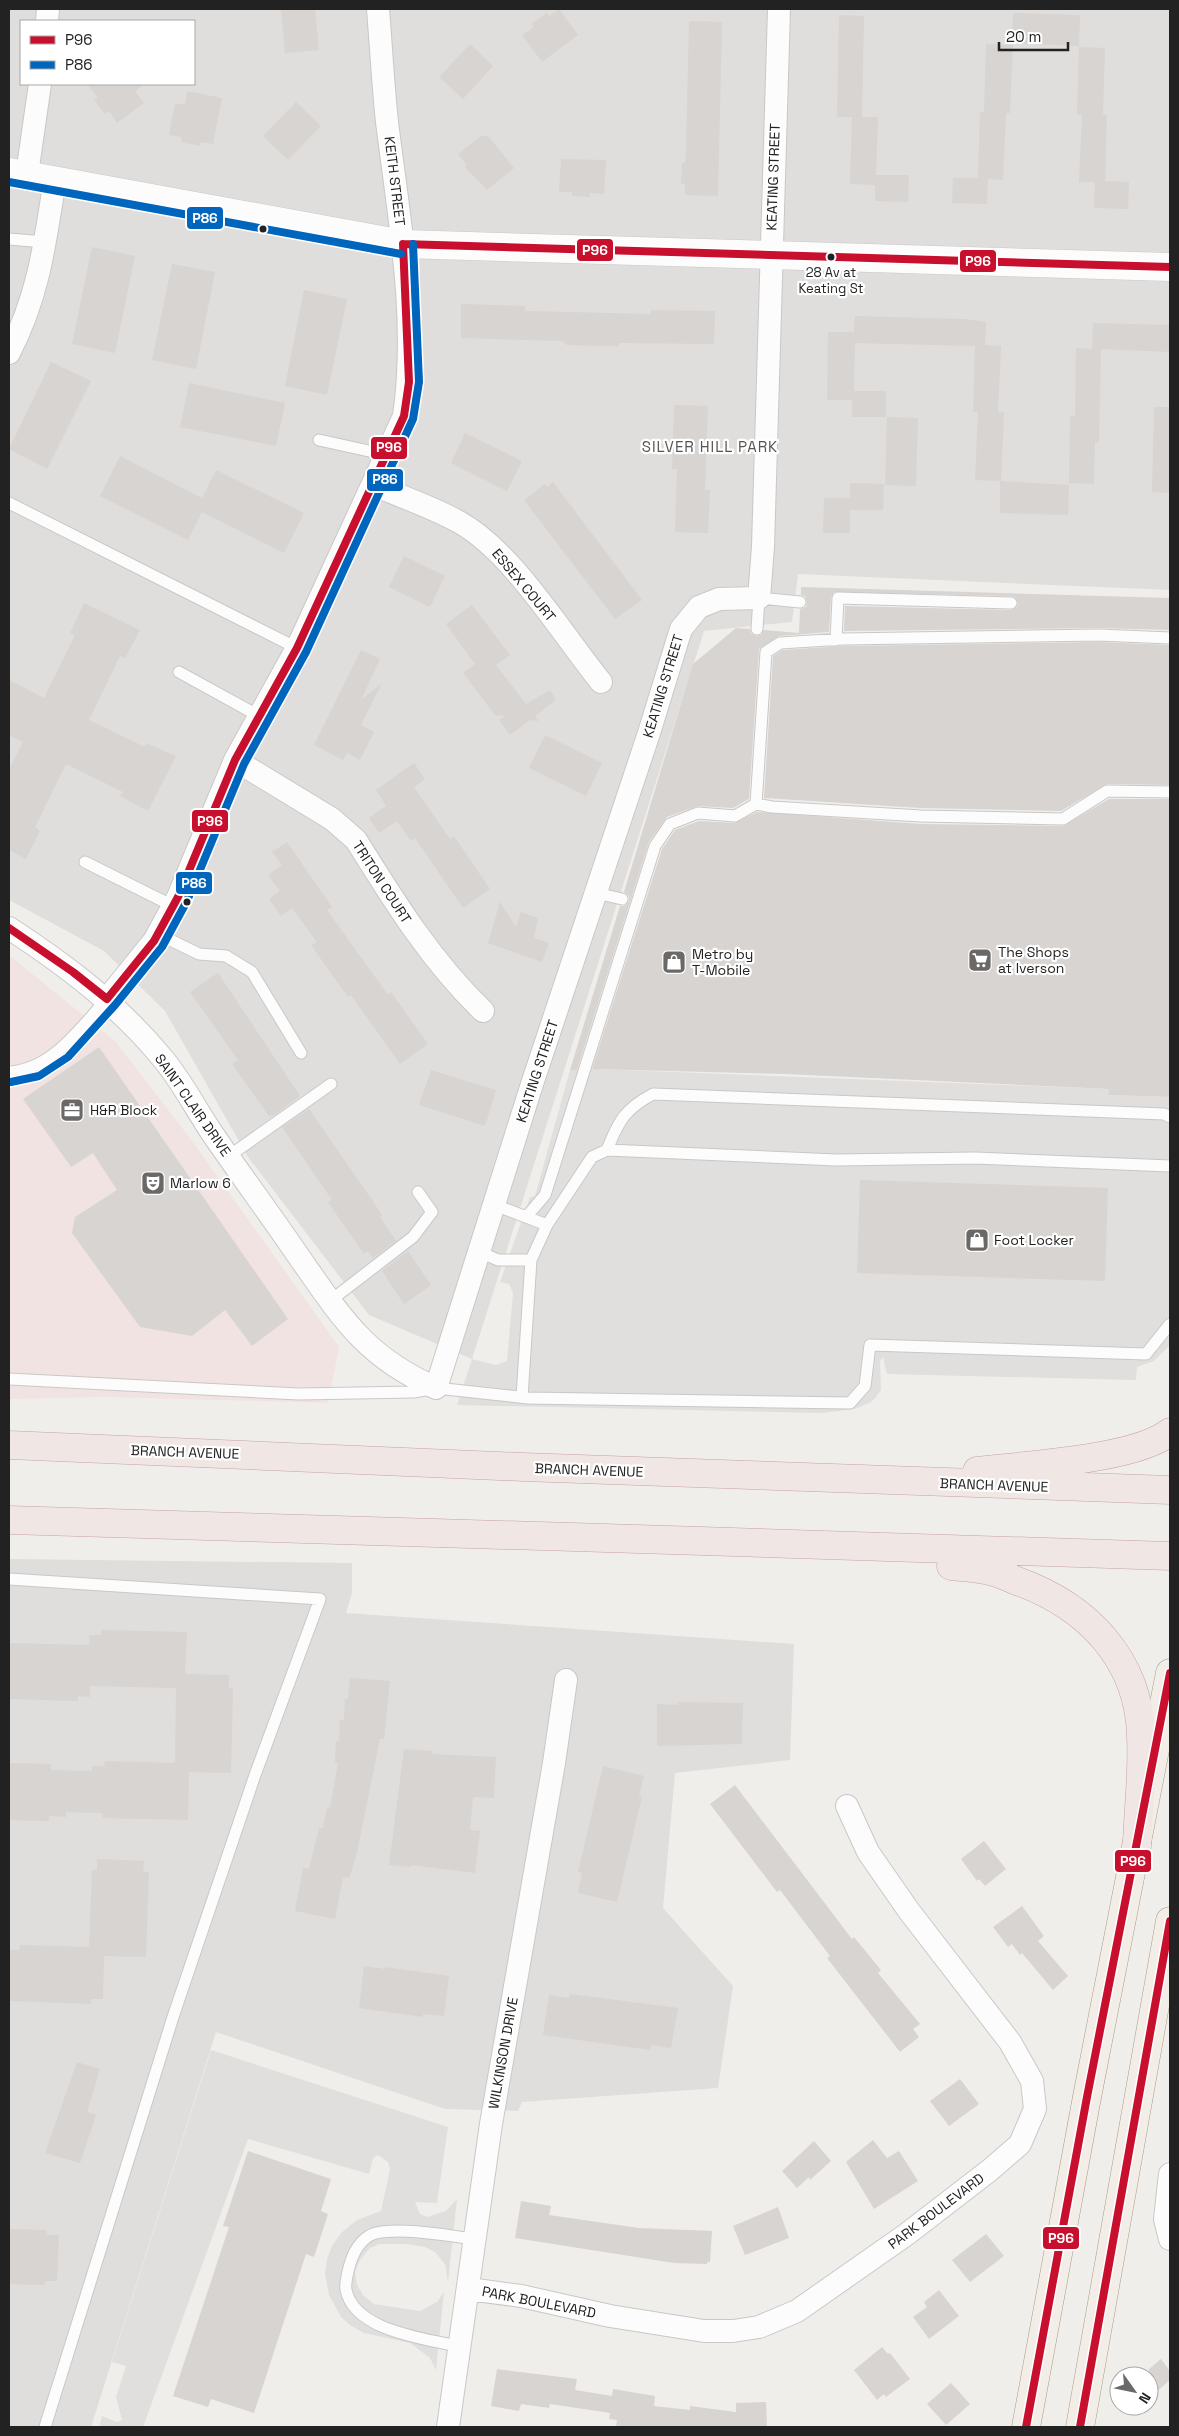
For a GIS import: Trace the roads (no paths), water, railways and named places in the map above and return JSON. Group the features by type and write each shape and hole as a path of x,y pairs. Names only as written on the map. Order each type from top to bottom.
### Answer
{"highway":[{"path":"887,1481 1119,1452 1150,1444 1170,1432"},
{"name":"BRANCH AVENUE","path":"9,1445 887,1481 1170,1490"},
{"path":"9,1520 346,1528 794,1545 1170,1556"},
{"path":"794,1545 987,1570 1052,1594 1083,1616 1106,1639 1120,1660 1132,1688 1138,1712 1141,1736 1136,1846"}],"main road":[{"path":"1026,2427 1085,2107 1170,1673"},
{"path":"1080,2427 1170,1921"}],"street":[{"name":"KEITH STREET","path":"107,999 158,934 173,906 235,760 297,648 388,455 404,416 409,382 403,244 387,120 378,9"},
{"name":"KEATING STREET","path":"436,1388 533,1081 649,733 681,628 700,608 720,599 759,598 763,547 770,256 779,9"},
{"path":"40,85 18,173 403,244 1170,267"},
{"path":"9,353 22,328 33,298 45,242 55,180"},
{"name":"ESSEX COURT","path":"374,485 459,522 492,547 537,598 601,682"},
{"name":"TRITON COURT","path":"235,760 332,819 356,840 437,963 483,1012"},
{"name":"SAINT CLAIR DRIVE","path":"9,928 73,972 107,999 164,1060 330,1301 367,1346 410,1377 436,1388"},
{"name":"WILKINSON DRIVE","path":"448,2427 491,2124 554,1763 566,1680"},
{"name":"PARK BOULEVARD","path":"469,2289 530,2298 610,2316 695,2330 733,2331 759,2327 797,2311 907,2234 990,2170 1020,2144 1035,2109 1032,2082 1010,2042 921,1926 868,1852 847,1806"},
{"path":"1170,2174 1166,2219 1170,2238"}],"lane":[{"path":"9,239 45,242"},
{"path":"319,440 388,455"},
{"path":"9,503 297,648"},
{"path":"757,629 759,598 800,602"},
{"path":"836,640 838,598 1011,603"},
{"path":"756,804 766,652 780,643 1098,634 1170,638"},
{"path":"179,672 259,716"},
{"path":"527,1216 545,1195 655,846 670,824 698,813 735,816 756,804 772,807 921,816 1063,819 1107,791 1170,792"},
{"path":"85,862 173,906"},
{"path":"596,892 622,899"},
{"path":"158,934 199,954 226,956 252,972 301,1053"},
{"path":"9,1072 35,1067 61,1049 107,999"},
{"path":"229,1156 331,1084"},
{"path":"607,1150 618,1122 633,1105 653,1094 1134,1112 1164,1114 1170,1117"},
{"path":"522,1397 531,1260 547,1225 592,1157 607,1150 836,1160 975,1158 1170,1166"},
{"path":"330,1301 413,1237 432,1212 418,1192"},
{"path":"495,1205 547,1225"},
{"path":"480,1252 498,1260 531,1260"},
{"path":"9,1379 299,1394 414,1392 436,1388 522,1397 850,1403 865,1386 870,1345 1146,1354 1170,1324"},
{"path":"9,1579 320,1599 256,1775 173,2017 45,2427"},
{"path":"460,2347 393,2330 369,2321 353,2306 346,2289 350,2263 360,2242 375,2233 393,2232 475,2239"}],"place":[{"name":"28 Av at Keating St","path":"831,257"},
{"name":"The Shops at Iverson","path":"980,960"},
{"name":"Metro by T-Mobile","path":"674,962"},
{"name":"H&R Block","path":"72,1110"},
{"name":"Marlow 6","path":"153,1183"},
{"name":"Foot Locker","path":"977,1240"}],"district":[{"name":"SILVER HILL PARK","path":"710,446"}]}
